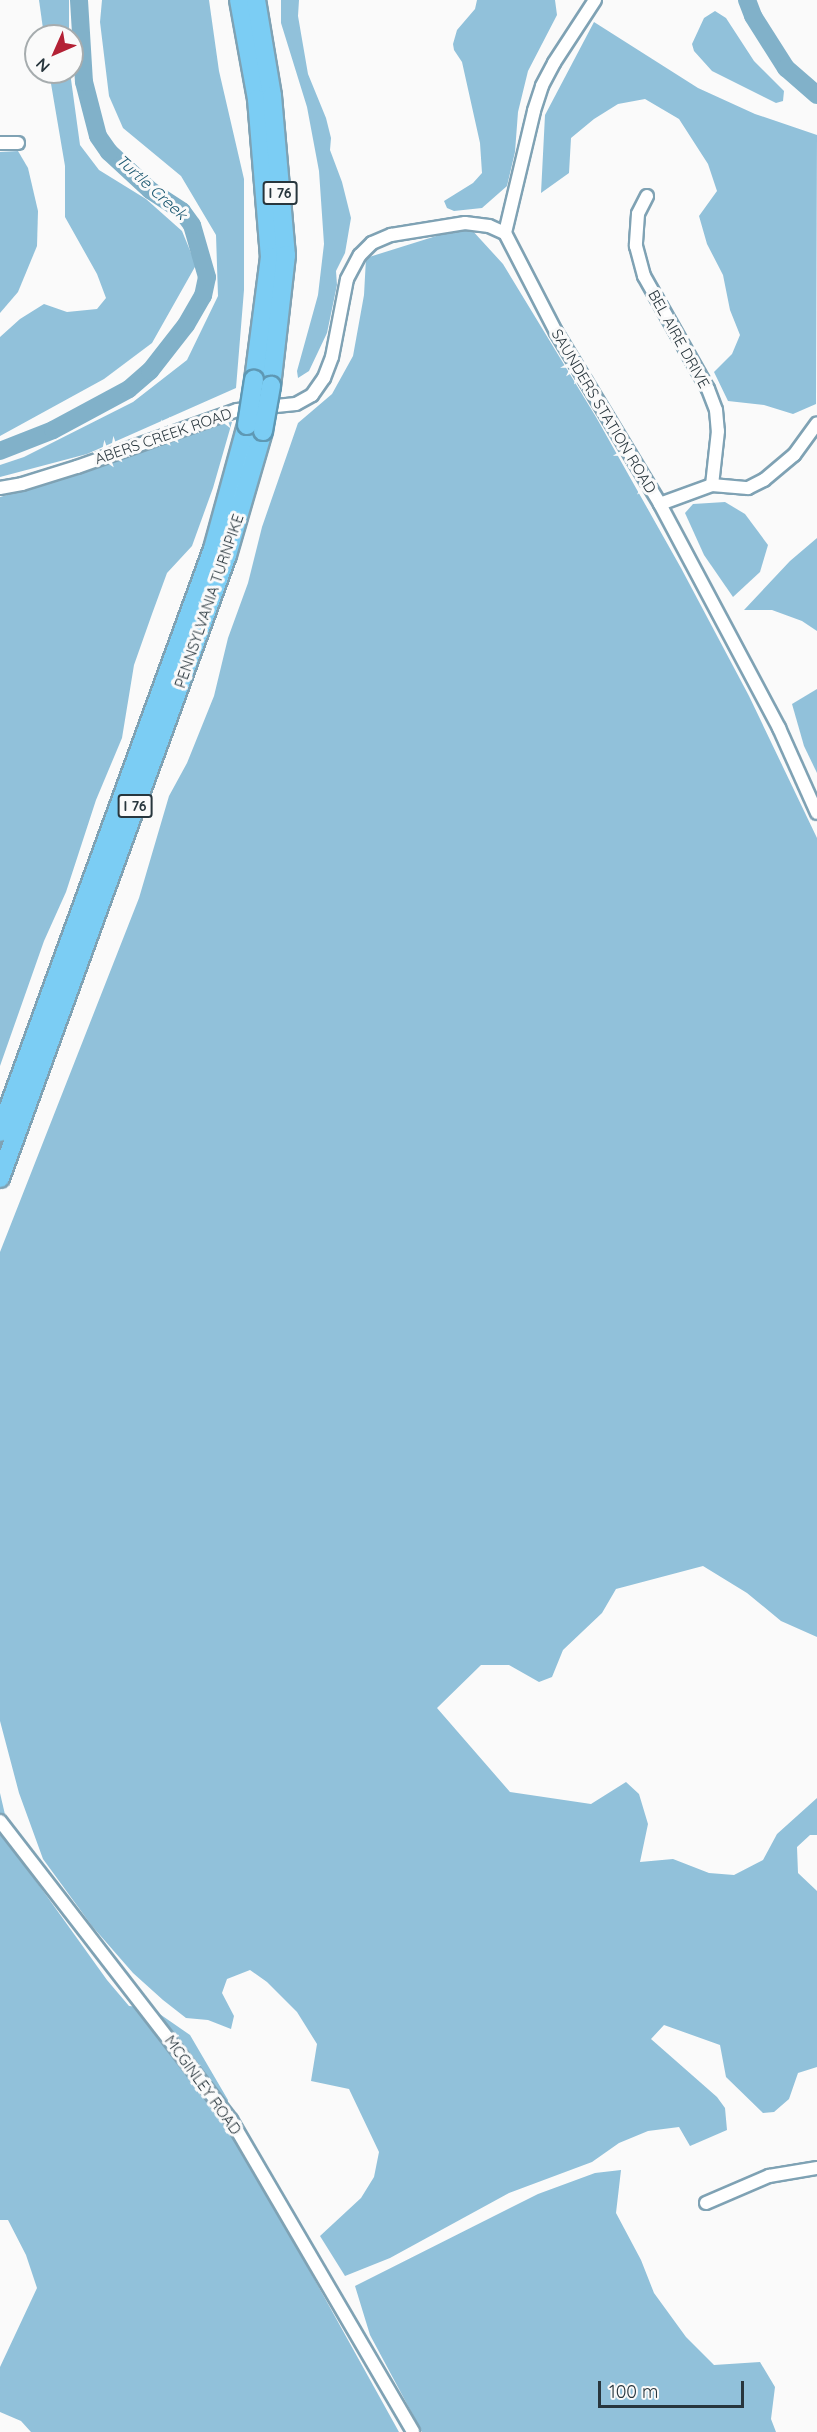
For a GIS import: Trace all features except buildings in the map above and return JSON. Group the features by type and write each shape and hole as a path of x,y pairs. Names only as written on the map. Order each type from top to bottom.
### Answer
{"highway":[{"name":"PENNSYLVANIA TURNPIKE","path":"0,1178 227,555 255,428 254,380 270,257 257,99 239,0"},
{"name":"PENNSYLVANIA TURNPIKE","path":"0,1132 271,386 286,255 272,96 256,0"}],"street":[{"path":"505,233 542,86 554,63 595,0"},
{"path":"0,143 18,142"},
{"name":"BEL AIRE DRIVE","path":"647,196 638,214 636,246 644,276 708,389 716,410 717,431 712,485"},
{"name":"ABERS CREEK ROAD","path":"0,488 77,466 237,410 296,404 312,395 324,378 332,357 347,279 360,255 372,243 391,235 465,223 489,226 505,233"},
{"name":"SAUNDERS STATION ROAD","path":"505,233 556,332 660,504 779,728 817,813"},
{"path":"660,504 712,485 748,488 765,480 794,455 817,423"},
{"name":"MCGINLEY ROAD","path":"0,1821 231,2120 413,2432"},
{"path":"706,2203 768,2176 817,2168"}],"shaded area":[{"path":"39,0 69,0 69,24 42,24"},
{"path":"102,0 209,0 219,71 244,179 244,290 236,388 87,454 0,477 0,465 24,457 133,402 187,360 218,296 216,235 181,176 123,128 109,96 100,22"},
{"path":"281,0 299,0 298,16 308,74 326,118 331,138 330,150 342,182 351,218 345,253 336,271 337,285 327,333 309,371 298,378 297,371 318,295 324,244 319,171 307,107 281,23"},
{"path":"477,0 555,0 557,15 528,71 518,112 515,152 507,186 482,208 454,211 447,208 444,201 473,183 482,173 480,143 462,62 453,44 457,30 475,9"},
{"path":"715,11 726,18 754,61 784,91 783,101 776,103 712,71 694,51 692,44 704,18"},
{"path":"594,22 698,88 755,114 817,135 816,404 793,414 764,405 728,401 714,372 732,354 740,335 730,310 723,275 707,244 699,216 717,191 708,164 679,119 645,99 618,104 594,119 571,138 569,173 541,193 545,115"},
{"path":"51,84 72,84 80,145 99,170 146,199 182,231 196,265 152,343 104,379 0,436 0,337 20,319 44,304 67,312 97,309 106,298 97,274 65,217 65,166"},
{"path":"18,151 28,168 38,211 37,246 18,292 0,313 0,152"},
{"path":"471,229 503,264 596,417 681,568 749,696 817,838 817,1637 781,1621 747,1593 703,1566 616,1589 602,1613 563,1650 552,1677 539,1682 509,1665 481,1665 437,1708 510,1792 591,1804 626,1782 639,1794 648,1824 640,1862 673,1859 709,1873 734,1875 763,1860 777,1834 817,1798 817,1835 810,1835 797,1847 798,1873 817,1891 817,2067 798,2073 789,2099 774,2112 763,2113 726,2077 720,2045 664,2025 651,2039 717,2097 725,2108 727,2130 690,2146 679,2127 648,2131 619,2143 592,2162 509,2193 390,2258 345,2276 320,2236 361,2198 374,2177 379,2152 349,2089 311,2081 317,2044 297,2012 267,1982 250,1970 227,1979 222,1993 234,2016 231,2029 208,2020 186,2018 163,2000 133,1973 92,1926 43,1859 19,1793 0,1721 0,1252 139,898 169,796 187,763 214,696 228,638 248,583 262,527 298,423 332,394 353,356 364,295 366,258 449,232"},
{"path":"232,422 213,488 192,546 167,573 152,614 134,665 122,738 96,800 66,892 44,941 0,1066 0,497 66,478 208,424"},
{"path":"725,502 745,514 768,545 760,572 733,597 704,555 685,513 693,504"},
{"path":"817,538 817,631 802,621 772,610 744,610 790,561"},
{"path":"817,689 817,773 804,746 792,704"},
{"path":"0,1793 13,1849 107,1980 129,2006 151,2008 190,2035 228,2100 226,2128 256,2174 399,2432 31,2432 21,2421 0,2412 0,2367 37,2288 26,2255 8,2220 0,2220"},
{"path":"621,2170 616,2213 641,2260 654,2293 686,2337 714,2365 760,2362 775,2387 771,2419 776,2432 422,2432 370,2335 355,2286 538,2194 595,2173"}],"waterway":[{"name":"Turtle Creek","path":"0,451 53,430 129,389 150,371 186,325 203,296 207,277 192,225 182,211 150,190 109,152 98,136 84,82 79,0"},
{"name":"Turtle Creek","path":"747,0 753,16 786,68 817,95"}]}
